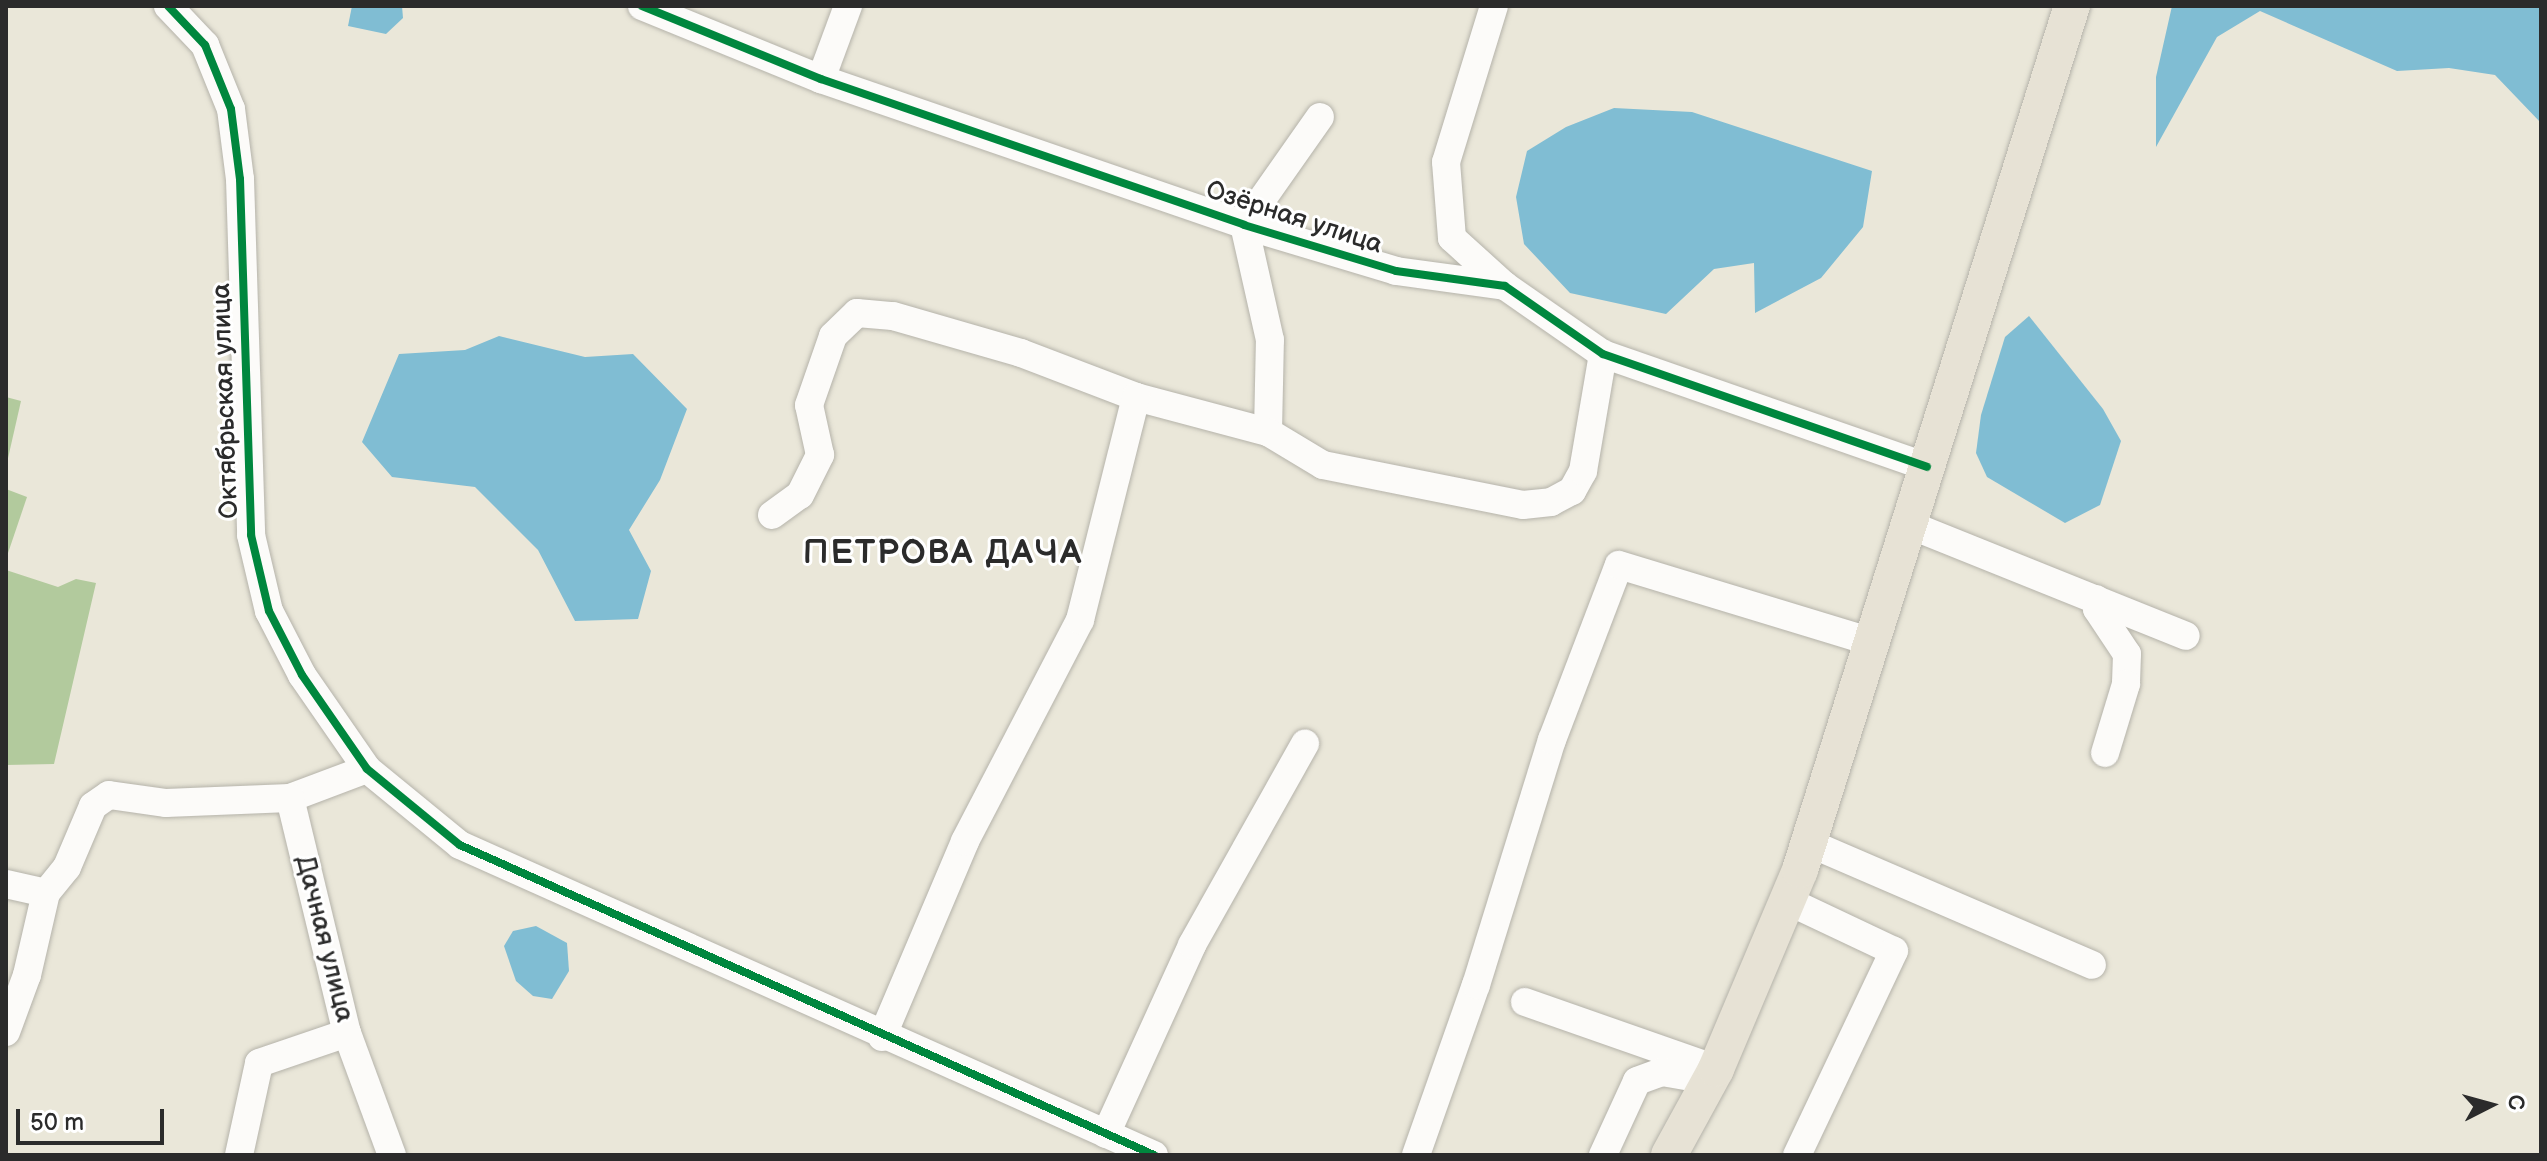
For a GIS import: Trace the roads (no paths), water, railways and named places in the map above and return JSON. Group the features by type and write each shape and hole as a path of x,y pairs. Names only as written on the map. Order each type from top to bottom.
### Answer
{"main road":[{"path":"1669,1155 1713,1075 1788,901 1809,843 2072,6"}],"street":[{"name":"Октябрьская улица","path":"168,6 205,45 231,109 240,179 251,535 269,611 302,675 367,769 460,845 882,1037 1154,1155"},
{"name":"Озёрная улица","path":"642,6 821,79 1244,225 1396,271 1505,286 1603,354 1927,467"},
{"path":"821,79 848,6"},
{"path":"1494,6 1446,162 1452,238 1505,286"},
{"path":"1268,432 1270,340 1244,225 1320,117"},
{"path":"772,515 800,495 820,455 809,405 833,336 857,313 893,316 1021,353 1136,397 1268,432 1323,465 1523,505 1551,502 1572,491 1583,471 1603,354"},
{"path":"882,1037 965,841 1080,620 1136,397"},
{"path":"1910,525 2186,636"},
{"path":"1416,1155 1476,985 1552,740 1619,565 1872,642"},
{"path":"2096,599 2097,609 2127,654 2126,684 2105,753"},
{"path":"1106,1134 1192,945 1305,744"},
{"path":"6,1032 27,975 46,893 67,867 93,806 109,795 166,803 290,798 367,769"},
{"name":"Дачная улица","path":"290,798 347,1033 392,1155"},
{"path":"1809,843 2092,965"},
{"path":"6,884 46,893"},
{"path":"1788,901 1894,951 1797,1155"},
{"path":"1525,1002 1713,1075"},
{"path":"239,1155 259,1063 347,1033"},
{"path":"1603,1155 1637,1081 1662,1072 1713,1075"}],"water":[{"path":"352,6 402,6 403,18 386,34 348,26"},
{"path":"2172,6 2541,6 2541,123 2495,75 2449,68 2397,71 2260,11 2217,37 2156,147 2156,77"},
{"path":"1614,108 1692,112 1872,171 1863,227 1821,278 1755,313 1754,263 1714,269 1666,314 1570,293 1524,244 1516,197 1527,151 1566,127"},
{"path":"2029,316 2103,409 2121,441 2100,505 2065,523 1987,477 1976,453 1981,415 2005,337"},
{"path":"499,336 585,357 633,354 687,409 660,480 629,530 651,571 638,619 575,621 538,550 475,487 392,477 362,442 399,354 465,350"},
{"path":"536,926 567,943 569,971 552,999 533,996 516,981 504,946 513,931"}],"district":[{"name":"ПЕТРОВА ДАЧА","path":"943,553"}]}
